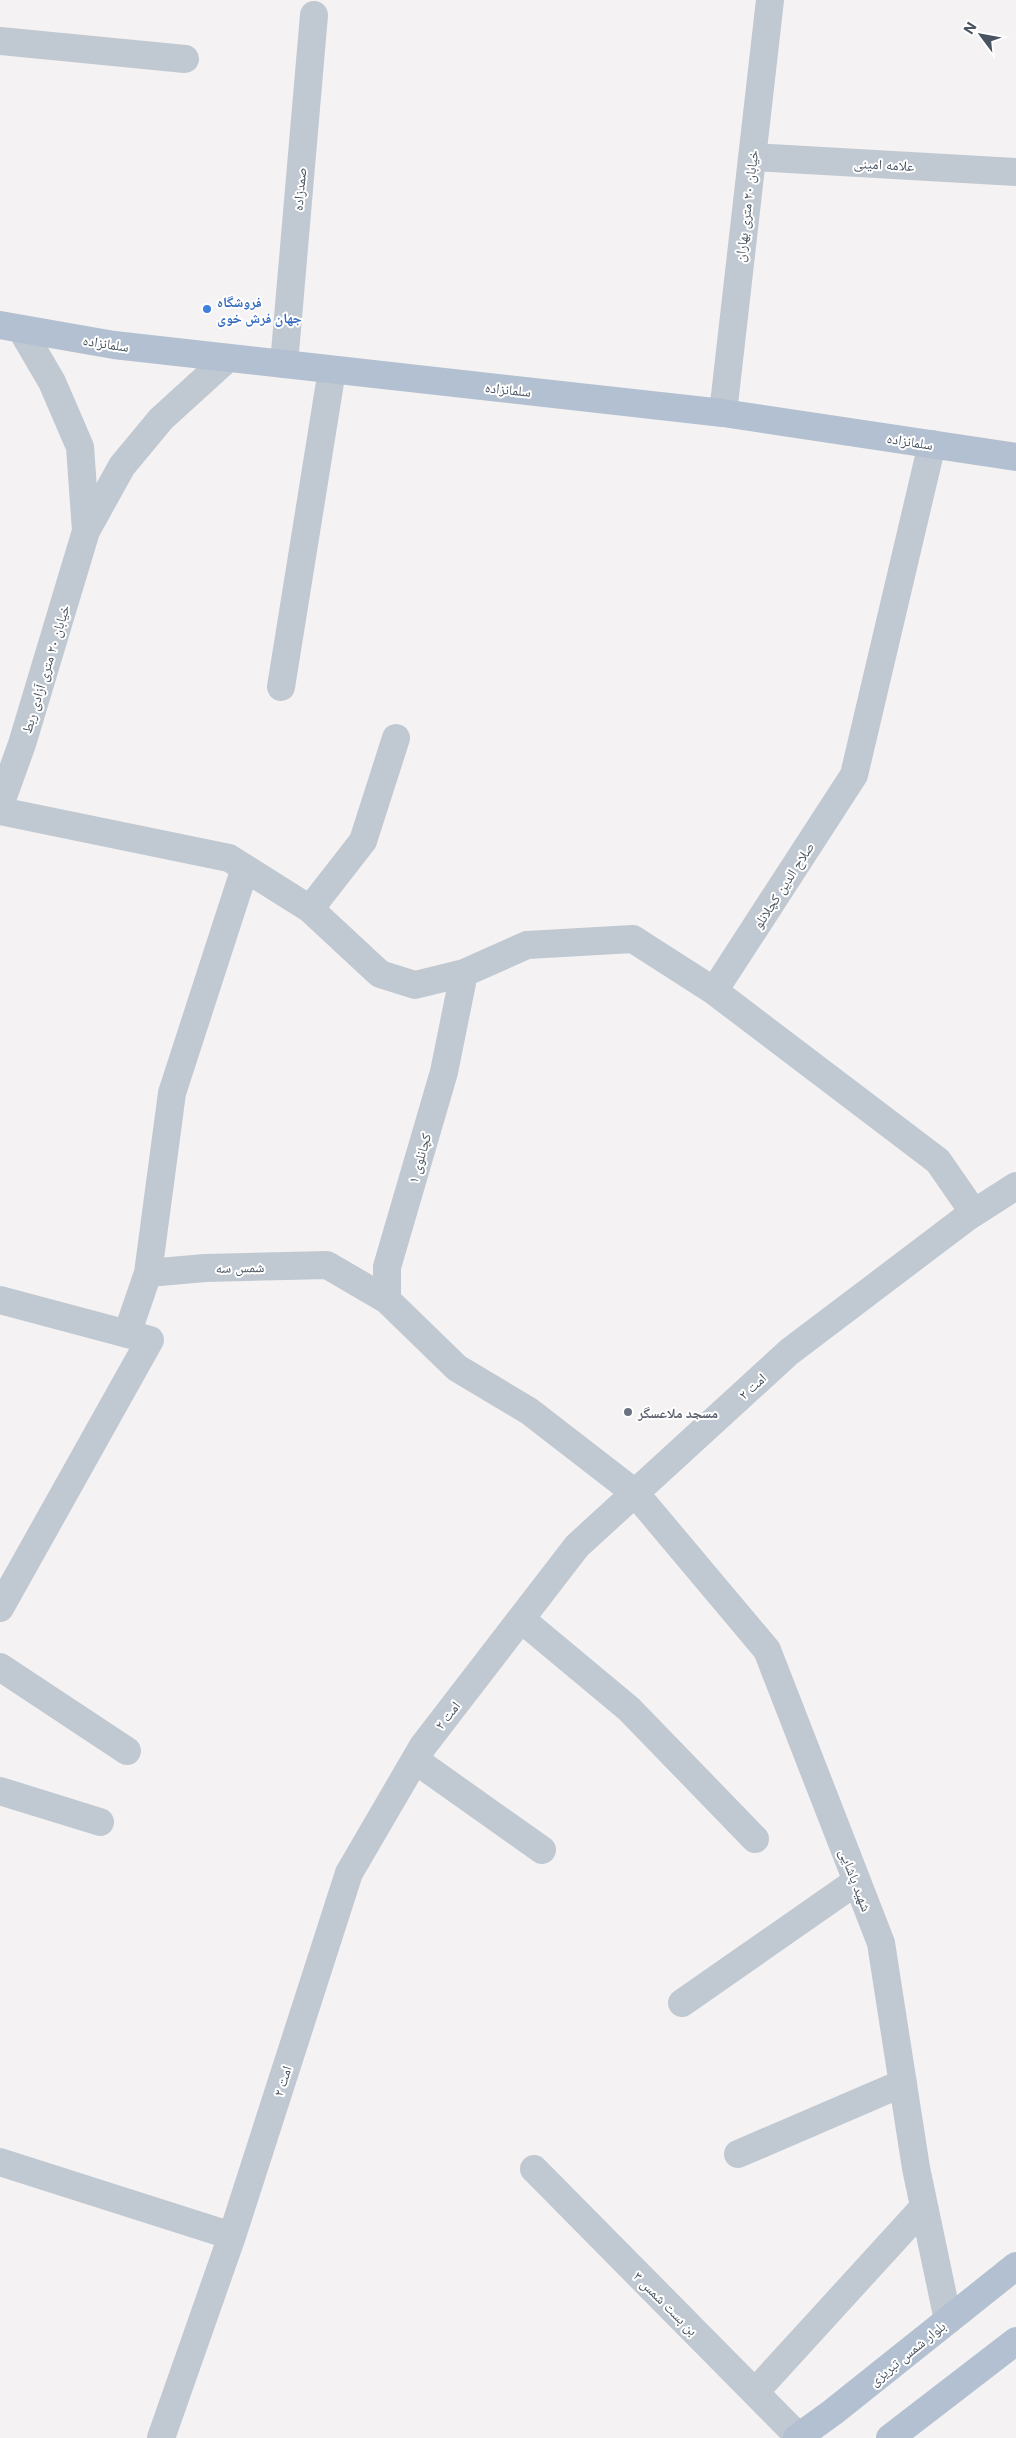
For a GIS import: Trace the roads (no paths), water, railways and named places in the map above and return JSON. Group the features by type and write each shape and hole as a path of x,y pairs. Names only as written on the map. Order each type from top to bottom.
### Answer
{"main road":[{"name":"سلمانزاده","path":"11,327 114,345 723,413 1016,457"},
{"name":"بلوار شمس تبریزی","path":"798,2437 833,2412 1016,2266"},
{"path":"890,2438 1013,2349"}],"street":[{"name":"خیابان ۲۰ متری بهاران","path":"723,413 770,0"},
{"name":"صمدزاده","path":"284,364 314,15"},
{"path":"0,41 185,59"},
{"name":"علامه امینی","path":"752,157 1016,172"},
{"path":"11,327 52,382 80,447 86,531"},
{"path":"86,531 122,466 155,426 228,358"},
{"path":"281,687 332,370"},
{"name":"صلاح الدین کچلانلو","path":"714,991 854,775 932,444"},
{"name":"خیابان ۲۰ متری آزادی ربط","path":"0,805 22,744 86,531"},
{"path":"310,909 363,841 396,738"},
{"path":"0,810 229,858 310,909 380,974 415,985 464,973 527,945 633,939 714,991 938,1161 974,1213"},
{"path":"127,1334 148,1273 172,1093 244,868"},
{"name":"کچانلوی ۱","path":"387,1300 387,1267 444,1072 464,973"},
{"name":"امت ۲","path":"161,2438 232,2236 350,1873 423,1746 577,1546 789,1352 974,1213 1016,1186"},
{"name":"شمس سه","path":"148,1273 205,1268 327,1265 387,1300"},
{"path":"0,1300 150,1340 0,1608"},
{"path":"387,1300 457,1368 529,1411 635,1493"},
{"name":"شهید پاشایی","path":"635,1493 766,1650 881,1943 916,2168 948,2320"},
{"path":"521,1619 629,1709 755,1839"},
{"path":"0,1667 127,1751"},
{"path":"415,1760 542,1850"},
{"path":"0,1791 100,1822"},
{"path":"682,2003 857,1882"},
{"path":"738,2154 903,2083"},
{"path":"0,2162 232,2236"},
{"name":"بن بست شمس ۳","path":"534,2169 798,2437"},
{"path":"755,2392 924,2207"}],"place":[{"name":"فروشگاه جهان فرش خوی","path":"207,309"},
{"name":"مسجد ملاعسگر","path":"628,1412"}]}
